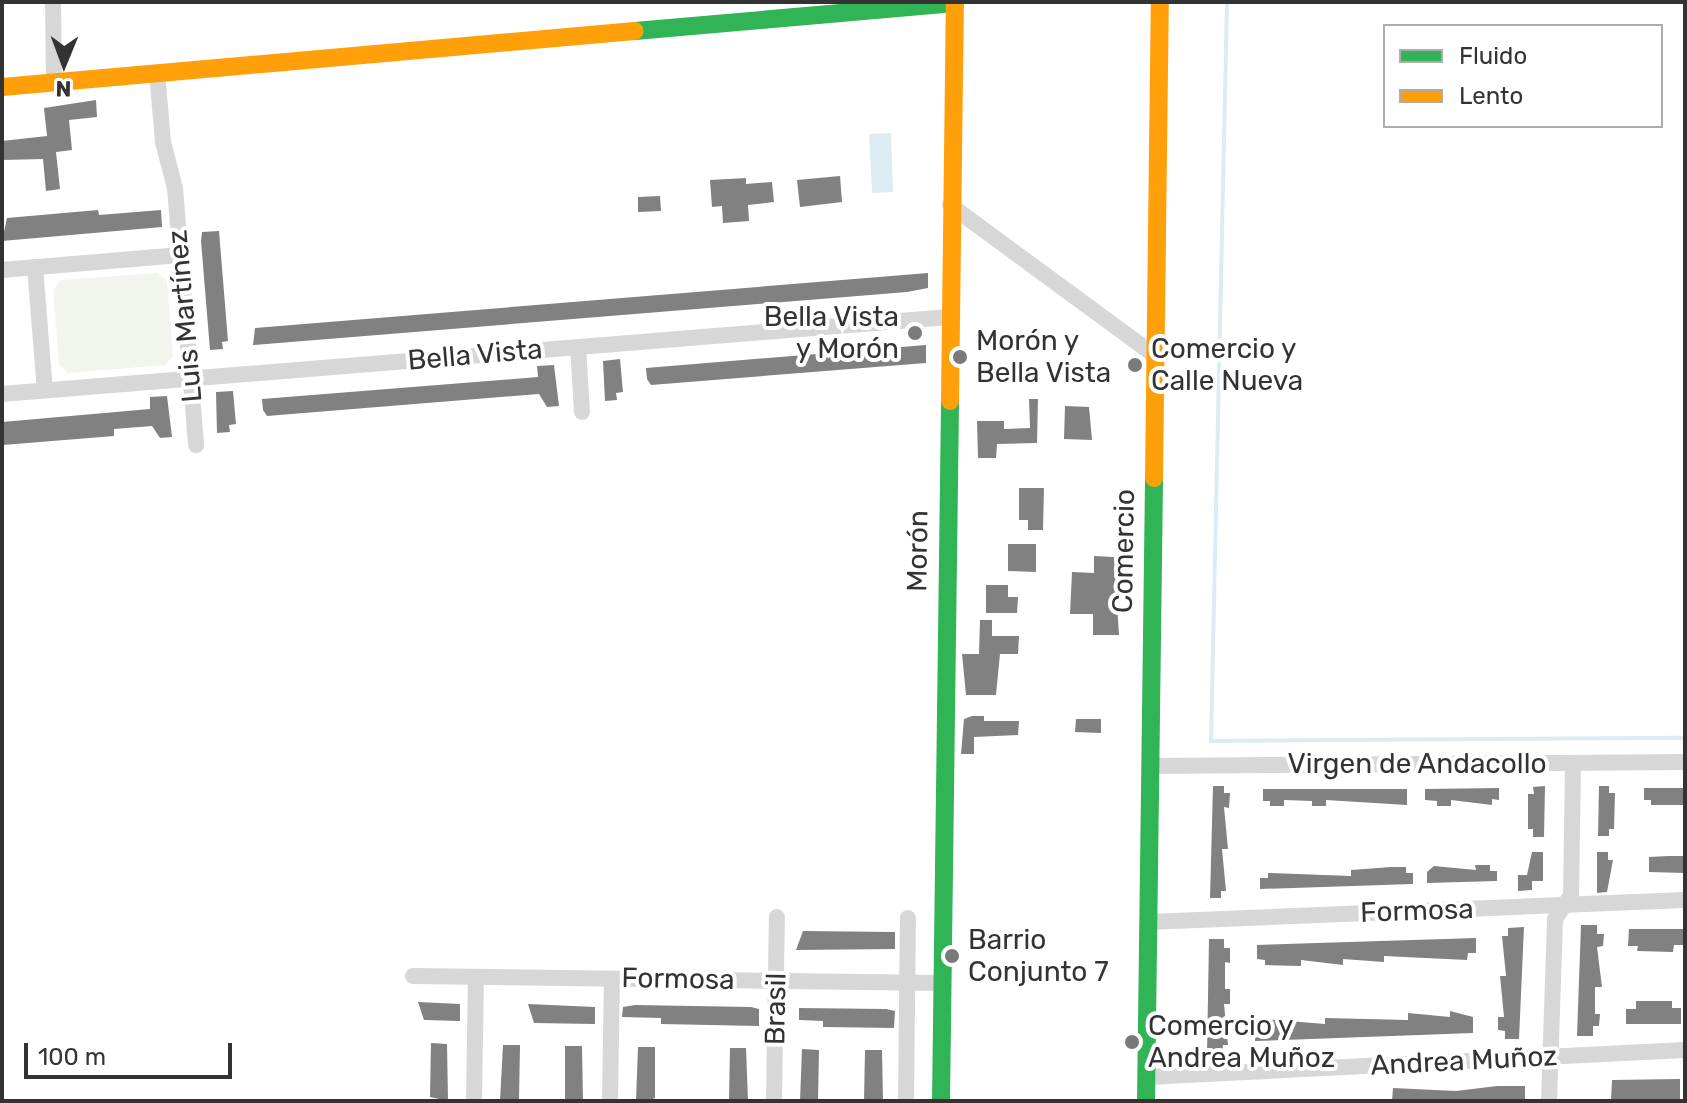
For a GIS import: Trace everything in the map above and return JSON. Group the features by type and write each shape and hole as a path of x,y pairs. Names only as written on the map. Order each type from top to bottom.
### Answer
{"street":[{"path":"53,2 54,82"},
{"path":"2,87 955,2"},
{"name":"Morón","path":"941,1101 950,205 955,2"},
{"name":"Comercio","path":"1146,1101 1160,2"},
{"name":"Luis Martínez","path":"157,73 163,142 175,188 196,445"},
{"path":"950,205 1154,355"},
{"path":"2,270 180,255"},
{"path":"35,267 45,390"},
{"name":"Bella Vista","path":"2,394 949,317"},
{"path":"578,347 582,412"},
{"name":"Virgen de Andacollo","path":"1150,766 1685,762"},
{"path":"1549,1101 1555,919 1571,895 1573,763"},
{"name":"Formosa","path":"1148,922 1685,900"},
{"name":"Brasil","path":"774,1101 777,917"},
{"path":"906,1101 908,918"},
{"name":"Formosa","path":"413,976 942,983"},
{"path":"474,1101 476,977"},
{"path":"610,1101 612,979"},
{"name":"Andrea Muñoz","path":"1147,1077 1685,1050"}],"shaded area":[{"path":"891,133 893,192 872,193 869,134"},
{"path":"157,273 167,281 173,356 165,365 68,373 59,364 53,290 61,280"}],"building":[{"path":"96,100 97,117 69,120 72,150 56,152 60,189 46,191 43,159 2,160 2,141 47,136 44,108"},
{"path":"840,176 842,202 800,207 797,180"},
{"path":"746,178 746,184 772,182 774,202 748,205 749,221 723,223 722,206 712,207 710,180"},
{"path":"660,196 661,211 638,212 638,197"},
{"path":"98,210 99,215 161,210 162,227 2,241 7,218"},
{"path":"219,231 228,341 222,342 223,349 210,350 201,241 202,232"},
{"path":"928,273 928,288 907,292 253,345 255,328"},
{"path":"926,345 926,363 651,385 647,379 646,368"},
{"path":"620,359 623,392 616,393 617,400 605,401 603,361"},
{"path":"554,365 559,406 547,407 539,394 267,416 263,410 262,399 538,377 537,366"},
{"path":"233,391 236,424 229,425 230,432 217,433 216,392"},
{"path":"167,396 172,437 160,438 152,426 114,429 114,436 3,445 2,422 150,409 150,397"},
{"path":"1029,399 1038,399 1037,443 997,444 996,458 978,458 977,421 1004,421 1004,429 1030,428"},
{"path":"1065,406 1089,407 1092,440 1064,439"},
{"path":"1019,488 1044,488 1043,530 1028,530 1028,520 1019,520"},
{"path":"1008,544 1036,544 1036,572 1008,571"},
{"path":"1094,556 1114,557 1119,635 1093,635 1093,614 1070,614 1072,572 1094,573"},
{"path":"986,585 1008,585 1008,597 1018,597 1017,613 986,613"},
{"path":"980,620 992,620 992,636 1019,636 1018,654 1000,654 996,695 966,695 962,654 979,654"},
{"path":"984,716 984,721 1019,721 1018,735 974,737 974,754 961,754 964,719"},
{"path":"1076,719 1101,719 1101,733 1075,732"},
{"path":"1213,786 1224,786 1224,793 1230,793 1229,808 1224,807 1228,849 1222,849 1226,891 1221,891 1221,898 1210,898"},
{"path":"1545,786 1544,837 1533,837 1533,829 1528,829 1528,794 1534,794 1533,787"},
{"path":"1599,786 1609,786 1609,793 1615,793 1614,829 1609,829 1609,836 1598,836"},
{"path":"1499,788 1499,800 1492,799 1492,805 1451,800 1451,806 1437,806 1437,801 1425,800 1425,789"},
{"path":"1644,788 1685,788 1685,805 1651,805 1651,800 1644,800"},
{"path":"1263,789 1407,789 1407,805 1326,800 1326,806 1312,806 1312,801 1284,800 1284,806 1270,806 1270,801 1263,801"},
{"path":"1532,852 1543,852 1543,881 1532,881 1532,890 1518,891 1518,875 1527,875"},
{"path":"1597,852 1608,852 1608,860 1613,860 1607,892 1597,893"},
{"path":"1683,856 1685,873 1649,872 1649,857"},
{"path":"1475,865 1490,865 1490,871 1497,871 1497,881 1427,883 1427,872 1434,866 1476,870"},
{"path":"1406,867 1406,873 1413,873 1413,884 1260,889 1260,878 1268,878 1268,873 1351,876 1351,870"},
{"path":"1581,925 1597,925 1597,934 1604,934 1603,946 1597,947 1602,987 1595,987 1595,1014 1600,1014 1599,1026 1593,1026 1593,1036 1577,1036"},
{"path":"1524,927 1519,1039 1505,1039 1505,1031 1498,1030 1498,1017 1504,1017 1500,976 1506,976 1502,936 1508,936 1508,928"},
{"path":"1629,929 1683,929 1683,945 1674,945 1673,952 1637,951 1638,946 1628,946"},
{"path":"803,931 895,932 895,949 796,950"},
{"path":"1476,938 1476,953 1468,953 1467,960 1384,956 1384,962 1343,959 1343,965 1301,960 1301,966 1265,965 1265,960 1257,959 1257,945"},
{"path":"1209,939 1224,939 1224,948 1230,948 1230,963 1225,962 1225,989 1230,989 1230,1004 1224,1004 1228,1045 1223,1045 1222,1054 1207,1054"},
{"path":"1636,1001 1672,1001 1672,1008 1681,1008 1681,1024 1626,1024 1626,1009 1636,1009"},
{"path":"418,1002 460,1004 460,1021 424,1020"},
{"path":"528,1004 595,1007 595,1024 534,1023"},
{"path":"623,1007 751,1007 759,1009 759,1026 661,1024 661,1018 622,1017"},
{"path":"799,1008 886,1009 895,1011 894,1028 823,1027 823,1021 799,1020"},
{"path":"1450,1011 1473,1017 1473,1033 1255,1041 1255,1029 1263,1029 1263,1019 1325,1024 1325,1018 1408,1020 1408,1013 1450,1017"},
{"path":"431,1043 447,1044 448,1101 430,1097"},
{"path":"503,1045 520,1045 519,1100 500,1101"},
{"path":"565,1046 582,1046 583,1101 565,1101"},
{"path":"638,1047 655,1047 655,1098 648,1101 636,1101"},
{"path":"730,1048 746,1048 748,1101 729,1099"},
{"path":"802,1049 819,1050 818,1100 800,1101"},
{"path":"865,1050 882,1050 883,1101 864,1101"},
{"path":"1680,1079 1680,1100 1611,1101 1612,1080"},
{"path":"1525,1086 1525,1101 1392,1101 1393,1088 1456,1091"}],"waterway":[{"path":"1227,2 1211,741 1685,738"}],"traffic: fast":[{"path":"635,31 955,3"},
{"path":"941,1101 950,401"},
{"path":"1146,1101 1154,478"}],"traffic: slow":[{"path":"950,401 955,2"},
{"path":"1154,478 1160,2"},
{"path":"2,87 635,31"}],"place":[{"name":"Bella Vista y Morón","path":"915,333"},
{"name":"Morón y Bella Vista","path":"960,357"},
{"name":"Comercio y Calle Nueva","path":"1135,365"},
{"name":"Barrio Conjunto 7","path":"952,956"},
{"name":"Comercio y Andrea Muñoz","path":"1132,1042"}]}
